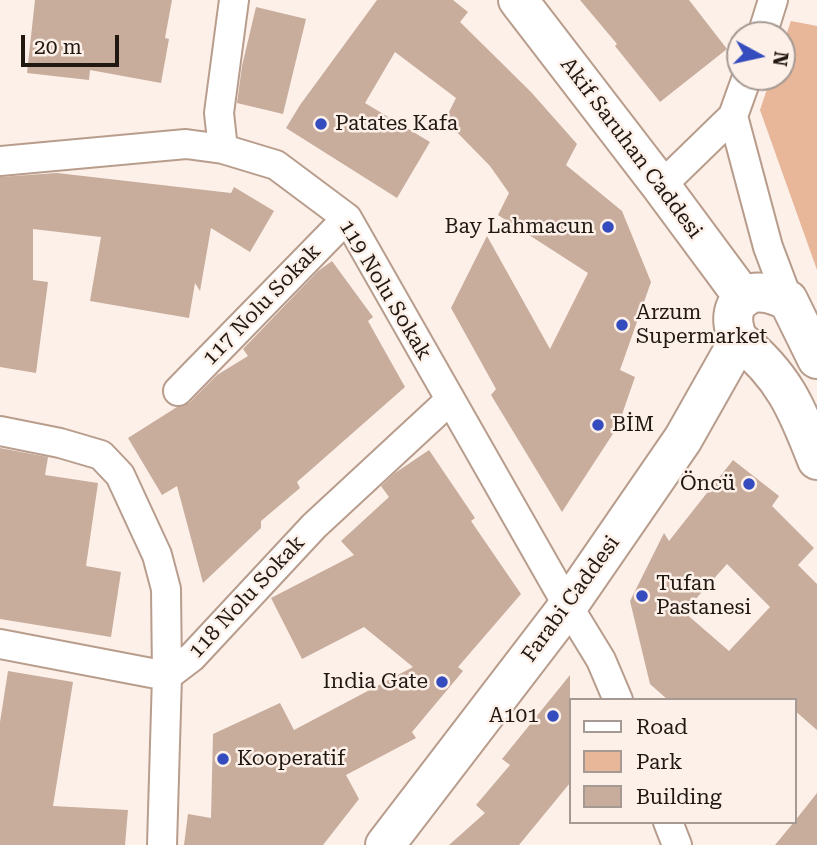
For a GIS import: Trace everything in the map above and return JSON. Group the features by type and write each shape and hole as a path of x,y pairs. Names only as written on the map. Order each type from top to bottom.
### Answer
{"street":[{"path":"223,149 219,113 234,0"},
{"name":"Akif Saruhan Caddesi","path":"518,0 744,298"},
{"path":"766,21 773,0"},
{"path":"661,186 733,116 742,91"},
{"path":"733,116 768,247 788,300 817,359"},
{"name":"119 Nolu Sokak","path":"0,161 187,144 223,149 276,165 347,218 601,660 617,698"},
{"name":"117 Nolu Sokak","path":"178,391 347,218"},
{"path":"788,300 764,293 751,294 734,310 732,326 739,340 778,377 793,402 817,460"},
{"name":"Farabi Caddesi","path":"385,845 568,606 683,439 739,340"},
{"name":"118 Nolu Sokak","path":"167,676 192,657 314,526 450,400"},
{"path":"0,431 60,443 101,455 120,475 156,555 166,589 167,676 162,845"},
{"path":"0,645 167,676"},
{"path":"669,824 677,845"}],"green space":[{"path":"796,22 817,26 817,270 760,110 766,91 796,91"}],"building":[{"path":"35,0 172,0 165,38 169,39 161,83 90,70 89,80 27,73"},
{"path":"377,0 453,0 468,12 460,22 531,92 577,144 566,165 622,211 651,282 620,370 635,377 618,426 562,512 491,395 496,389 451,308 487,236 550,349 588,273 498,215 509,193 490,166 445,120 456,98 395,52 365,103 430,142 397,198 286,128"},
{"path":"580,0 689,0 726,50 660,102 615,46 617,44"},
{"path":"256,7 306,19 283,114 237,103 242,66"},
{"path":"57,173 231,193 234,187 274,211 250,252 211,228 200,291 195,283 189,318 90,301 101,237 33,229 33,280 48,282 36,373 0,367 0,177"},
{"path":"332,261 373,317 368,321 405,387 297,482 300,488 261,521 261,528 203,583 177,486 162,495 128,438 177,407 189,403 217,375 248,356 243,349 318,271"},
{"path":"0,448 48,457 45,475 98,483 86,566 121,572 111,637 0,619"},
{"path":"429,450 475,518 471,521 521,594 458,667 463,671 412,732 416,738 346,775 359,799 323,845 184,845 188,814 211,818 213,734 280,703 294,730 413,667 364,627 302,659 271,598 354,555 341,541 389,497 381,486"},
{"path":"733,460 779,496 772,506 814,548 798,565 817,584 817,730 796,712 796,698 666,698 650,684 630,601 664,533 669,541","holes":["727,564 770,607 729,651 684,612"]},
{"path":"8,671 73,682 53,806 128,810 125,845 0,845 0,722"},
{"path":"570,675 568,785 519,845 449,845 485,813 476,805 510,765 502,759"},
{"path":"817,793 817,845 775,845 792,824 796,824 796,819"}],"place":[{"name":"Patates Kafa","path":"321,124"},
{"name":"Bay Lahmacun","path":"608,227"},
{"name":"Arzum Supermarket","path":"622,325"},
{"name":"BİM","path":"598,425"},
{"name":"Öncü","path":"749,484"},
{"name":"Tufan Pastanesi","path":"642,596"},
{"name":"India Gate","path":"442,682"},
{"name":"A101","path":"553,716"},
{"name":"Kooperatif","path":"223,759"}]}
